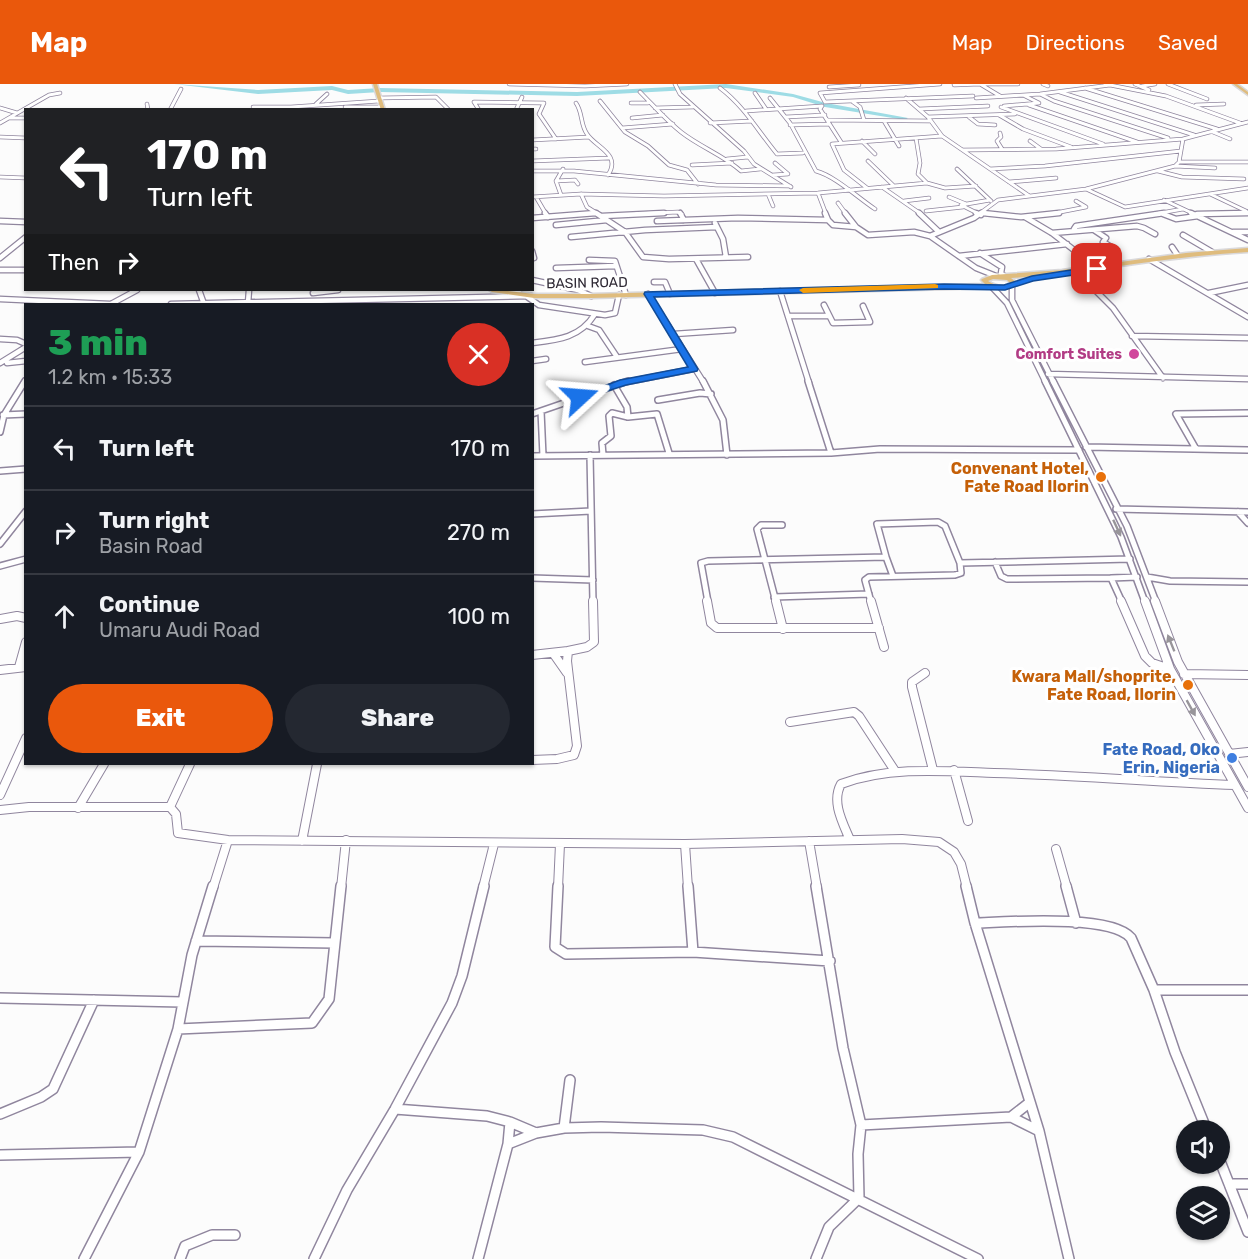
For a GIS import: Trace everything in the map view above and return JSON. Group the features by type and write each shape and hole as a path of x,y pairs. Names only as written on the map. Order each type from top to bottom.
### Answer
{"main road":[{"path":"1235,84 1248,93"},
{"path":"1240,84 1248,93"},
{"path":"376,86 382,108"},
{"path":"944,286 1013,285 1032,279 1178,256 1248,251"},
{"path":"944,286 1000,276 1248,251"},
{"path":"1000,276 1011,280 1013,285"},
{"path":"985,279 991,286"},
{"name":"BASIN ROAD","path":"534,296 944,286"},
{"path":"980,287 1001,295"},
{"path":"498,291 534,296"}],"street":[{"path":"508,84 627,84"},
{"path":"675,84 680,94 738,146 760,170 790,186 797,193"},
{"path":"830,87 859,84 867,90"},
{"path":"841,142 820,109 823,104 820,93 940,84"},
{"path":"980,84 1000,96"},
{"path":"953,85 1018,84"},
{"path":"1043,84 1048,86"},
{"path":"1105,84 1166,96"},
{"path":"1135,84 1241,124"},
{"path":"1140,86 1155,84"},
{"path":"1168,84 1207,99 1182,102"},
{"path":"953,85 959,89"},
{"path":"1012,85 1032,95"},
{"path":"746,111 906,99 1032,95 1112,85"},
{"path":"720,88 736,99 777,154 803,153"},
{"path":"1085,88 1220,130"},
{"path":"171,108 181,89"},
{"path":"640,92 648,103 692,140 727,159 741,171 760,170"},
{"path":"966,92 976,98"},
{"path":"1060,92 1196,135"},
{"path":"26,108 49,95 60,93"},
{"path":"755,93 766,109"},
{"path":"313,107 327,94"},
{"path":"1040,94 1054,101 1171,139"},
{"path":"1023,95 1039,102 1001,107 1107,145"},
{"path":"517,108 522,96"},
{"path":"253,107 313,107 379,98 436,97 446,108"},
{"path":"944,97 956,107"},
{"path":"770,98 782,108 803,153 818,173 816,175 818,179"},
{"path":"626,99 633,105 648,103"},
{"path":"906,99 920,109 942,136 1028,195"},
{"path":"600,101 622,128 648,146 669,165 687,170 698,184"},
{"path":"478,108 474,102 545,103 539,114 556,139"},
{"path":"853,102 860,110 864,120"},
{"path":"576,103 589,137 600,144 613,165 608,175"},
{"path":"147,104 148,108"},
{"path":"1193,105 1224,104"},
{"path":"1029,105 1140,142"},
{"path":"920,109 988,106"},
{"path":"656,108 693,107"},
{"path":"0,108 17,113"},
{"path":"0,123 24,109"},
{"path":"790,125 1017,114"},
{"path":"786,117 825,115"},
{"path":"999,115 1023,129 1073,148"},
{"path":"632,118 663,116"},
{"path":"969,117 978,124 995,125"},
{"path":"8,118 24,118"},
{"path":"710,123 752,121"},
{"path":"884,121 892,139 898,146"},
{"path":"622,128 673,124"},
{"path":"963,150 1073,148 1183,139 1248,124"},
{"path":"1212,132 1230,139"},
{"path":"1000,133 1001,137 997,141 1002,149"},
{"path":"867,188 846,172 832,144 942,136"},
{"path":"0,137 24,138"},
{"path":"534,140 589,137"},
{"path":"916,138 920,163 918,174 927,183"},
{"path":"1175,166 1179,162 1183,139"},
{"path":"862,141 875,154"},
{"path":"1030,141 1041,149"},
{"path":"990,169 1045,166 1180,151"},
{"path":"727,159 748,157"},
{"path":"534,160 609,158"},
{"path":"868,161 894,186"},
{"path":"1179,162 1248,162"},
{"path":"692,165 732,163"},
{"path":"772,175 788,174 775,163"},
{"path":"926,211 1028,195 1086,189 1175,166 1215,168"},
{"path":"534,171 563,169 668,182 754,188 790,186"},
{"path":"561,195 556,181 563,169"},
{"path":"957,169 992,201"},
{"path":"1158,171 1182,177 1246,181"},
{"path":"818,173 846,172"},
{"path":"827,174 875,209"},
{"path":"1238,174 1246,181"},
{"path":"0,177 24,178"},
{"path":"1009,182 1056,178"},
{"path":"556,181 574,180 578,184"},
{"path":"664,196 668,182"},
{"path":"534,197 581,194 664,196 818,193 927,183 945,188 976,186"},
{"path":"882,187 924,216 938,231"},
{"path":"1086,189 1125,207 1247,189"},
{"path":"818,193 828,220 836,232"},
{"path":"581,194 587,207 625,231 643,257 696,259 748,257"},
{"path":"768,194 773,206"},
{"path":"1193,214 1248,213 1209,194"},
{"path":"534,197 548,216"},
{"path":"949,197 982,214 997,217 1024,217 1086,207 1076,201"},
{"path":"904,201 929,198"},
{"path":"1164,200 1248,240"},
{"path":"930,236 982,214 992,201"},
{"path":"838,203 855,227 868,235 914,232 930,236 976,268 1000,276 1002,267 980,253"},
{"path":"1074,229 1076,226 1105,220 1163,214 1183,209"},
{"path":"534,218 678,212 684,220"},
{"path":"1163,214 1176,219 1198,216"},
{"path":"1024,217 1052,232 1096,267"},
{"path":"713,219 723,239 726,258"},
{"path":"556,225 607,220"},
{"path":"657,221 828,220"},
{"path":"0,221 24,222"},
{"path":"833,225 855,227"},
{"path":"1052,232 1139,226 1155,234"},
{"path":"571,237 625,231 717,227"},
{"path":"1094,230 1106,238 1103,242 1113,248"},
{"path":"1231,232 1248,232"},
{"path":"1183,235 1212,252"},
{"path":"0,258 24,239"},
{"path":"958,256 1067,244"},
{"path":"1172,247 1178,256"},
{"path":"0,253 6,253"},
{"path":"696,259 715,293"},
{"path":"526,296 539,305 595,314 615,313 623,295 615,261 589,260"},
{"path":"1151,260 1248,316"},
{"path":"556,268 616,266"},
{"path":"976,268 985,279"},
{"path":"0,270 24,270"},
{"path":"1077,272 1088,280 1111,307 1164,378"},
{"path":"534,282 578,290 591,296"},
{"path":"654,282 665,282 670,294"},
{"path":"1013,285 1010,296 1012,306 1082,448 1118,509 1184,674 1248,787"},
{"path":"1209,293 1248,285"},
{"path":"991,286 1012,306 1048,374 1130,559 1170,669 1248,808"},
{"path":"112,303 135,291"},
{"path":"312,291 315,302"},
{"path":"510,293 516,291"},
{"path":"780,291 831,453"},
{"path":"648,294 693,369 711,394 723,420 727,455"},
{"name":"BASIN ROAD","path":"248,303 414,302 534,296"},
{"path":"492,297 495,303"},
{"path":"467,298 468,303"},
{"path":"0,300 97,303"},
{"path":"0,300 51,303"},
{"path":"824,305 833,323 870,322 863,306"},
{"path":"534,344 569,339 588,326 595,314"},
{"path":"788,316 829,316"},
{"path":"588,326 599,330 617,357"},
{"path":"674,334 733,330"},
{"path":"1132,336 1248,338"},
{"path":"0,339 17,340 24,344"},
{"path":"0,365 24,347"},
{"path":"585,362 682,349"},
{"path":"8,363 24,354"},
{"path":"534,361 546,359"},
{"path":"0,365 24,361"},
{"path":"534,413 614,385 693,369"},
{"path":"1048,374 1245,379 1248,386"},
{"path":"614,385 627,407 628,417"},
{"path":"0,432 2,415 22,390"},
{"path":"658,400 700,393 711,394"},
{"path":"541,411 543,456"},
{"path":"603,455 602,443 611,436 609,415 618,413 628,417 657,414 669,453"},
{"path":"1197,449 1176,414 1248,413"},
{"path":"2,415 24,414"},
{"path":"534,456 831,453 880,449 1248,450"},
{"path":"534,655 587,647 594,642 590,455"},
{"path":"0,471 24,469"},
{"path":"1108,509 1248,512"},
{"path":"534,514 591,511"},
{"path":"1238,512 1248,523"},
{"path":"0,544 24,514"},
{"path":"884,647 868,594 866,578 961,573 960,563 945,526 938,522 877,524 892,576"},
{"path":"782,525 758,526 783,629"},
{"path":"879,628 721,629 711,623 702,562 886,557"},
{"path":"960,563 1130,559"},
{"path":"0,567 24,560"},
{"path":"995,562 1001,576 1007,579 1137,577"},
{"path":"1147,577 1170,581 1248,582"},
{"path":"534,578 592,580"},
{"path":"1111,578 1144,656 1152,663 1170,669"},
{"path":"774,597 868,594"},
{"path":"0,619 16,616 24,618"},
{"path":"534,760 557,759 574,755 577,746 567,673 568,651"},
{"path":"553,653 567,673"},
{"path":"0,670 22,667"},
{"path":"926,673 912,682 912,687 933,770"},
{"path":"1184,674 1248,675"},
{"path":"790,722 854,712 859,716 895,771"},
{"path":"0,795 24,742"},
{"path":"1229,753 1248,752"},
{"path":"78,808 103,765"},
{"path":"170,807 190,765"},
{"path":"302,840 317,765"},
{"path":"850,840 838,807 836,793 841,784 849,778 895,771 954,770 1235,785"},
{"path":"954,770 968,821"},
{"path":"0,810 29,807 170,807"},
{"path":"170,807 176,814 178,833 228,840 494,844 685,844 914,839 939,842 954,852 961,864 975,922 1039,1131 1069,1259"},
{"path":"84,1259 139,1152 178,1029 196,941 228,840"},
{"path":"178,1029 312,1023 329,999 346,840"},
{"path":"809,841 843,1048 861,1125 858,1154 859,1198 830,1227 816,1259"},
{"path":"314,1259 347,1190 395,1109 452,1003 462,975 494,844"},
{"path":"560,844 555,947 566,954 693,952 830,961"},
{"path":"685,844 693,952"},
{"path":"1056,849 1076,923"},
{"path":"975,922 1076,923 1115,926 1124,930 1132,939 1144,974 1154,990 1175,1052 1203,1120"},
{"path":"196,941 334,943"},
{"path":"1154,990 1248,990"},
{"path":"0,998 182,1002"},
{"path":"0,1114 14,1104 47,1095 53,1089 94,1000"},
{"path":"564,1128 570,1080"},
{"path":"1011,1117 1029,1103"},
{"path":"395,1109 487,1116 510,1122 536,1133"},
{"path":"861,1125 1011,1117 1039,1131"},
{"path":"478,1259 508,1144 510,1122"},
{"path":"508,1144 536,1133 564,1128 601,1127 713,1133 733,1137 978,1259"},
{"path":"0,1155 139,1152"},
{"path":"1225,1174 1248,1232"},
{"path":"1229,1184 1248,1184"},
{"path":"180,1259 185,1246 212,1235 235,1235"}],"waterway":[{"path":"177,84 258,92 332,88 348,92 380,90 577,94 726,86 793,96 825,105 905,118"}],"slow traffic":[{"path":"803,290 935,287"}],"place":[{"name":"Comfort Suites","path":"1134,354"},
{"name":"Convenant Hotel, Fate Road Ilorin","path":"1101,477"},
{"name":"Kwara Mall/shoprite, Fate Road, Ilorin","path":"1188,685"},
{"name":"Fate Road, Oko Erin, Nigeria","path":"1232,758"}],"route":[{"path":"580,397 624,382 693,369 648,294 944,286 1005,288 1032,279 1097,269"}]}
